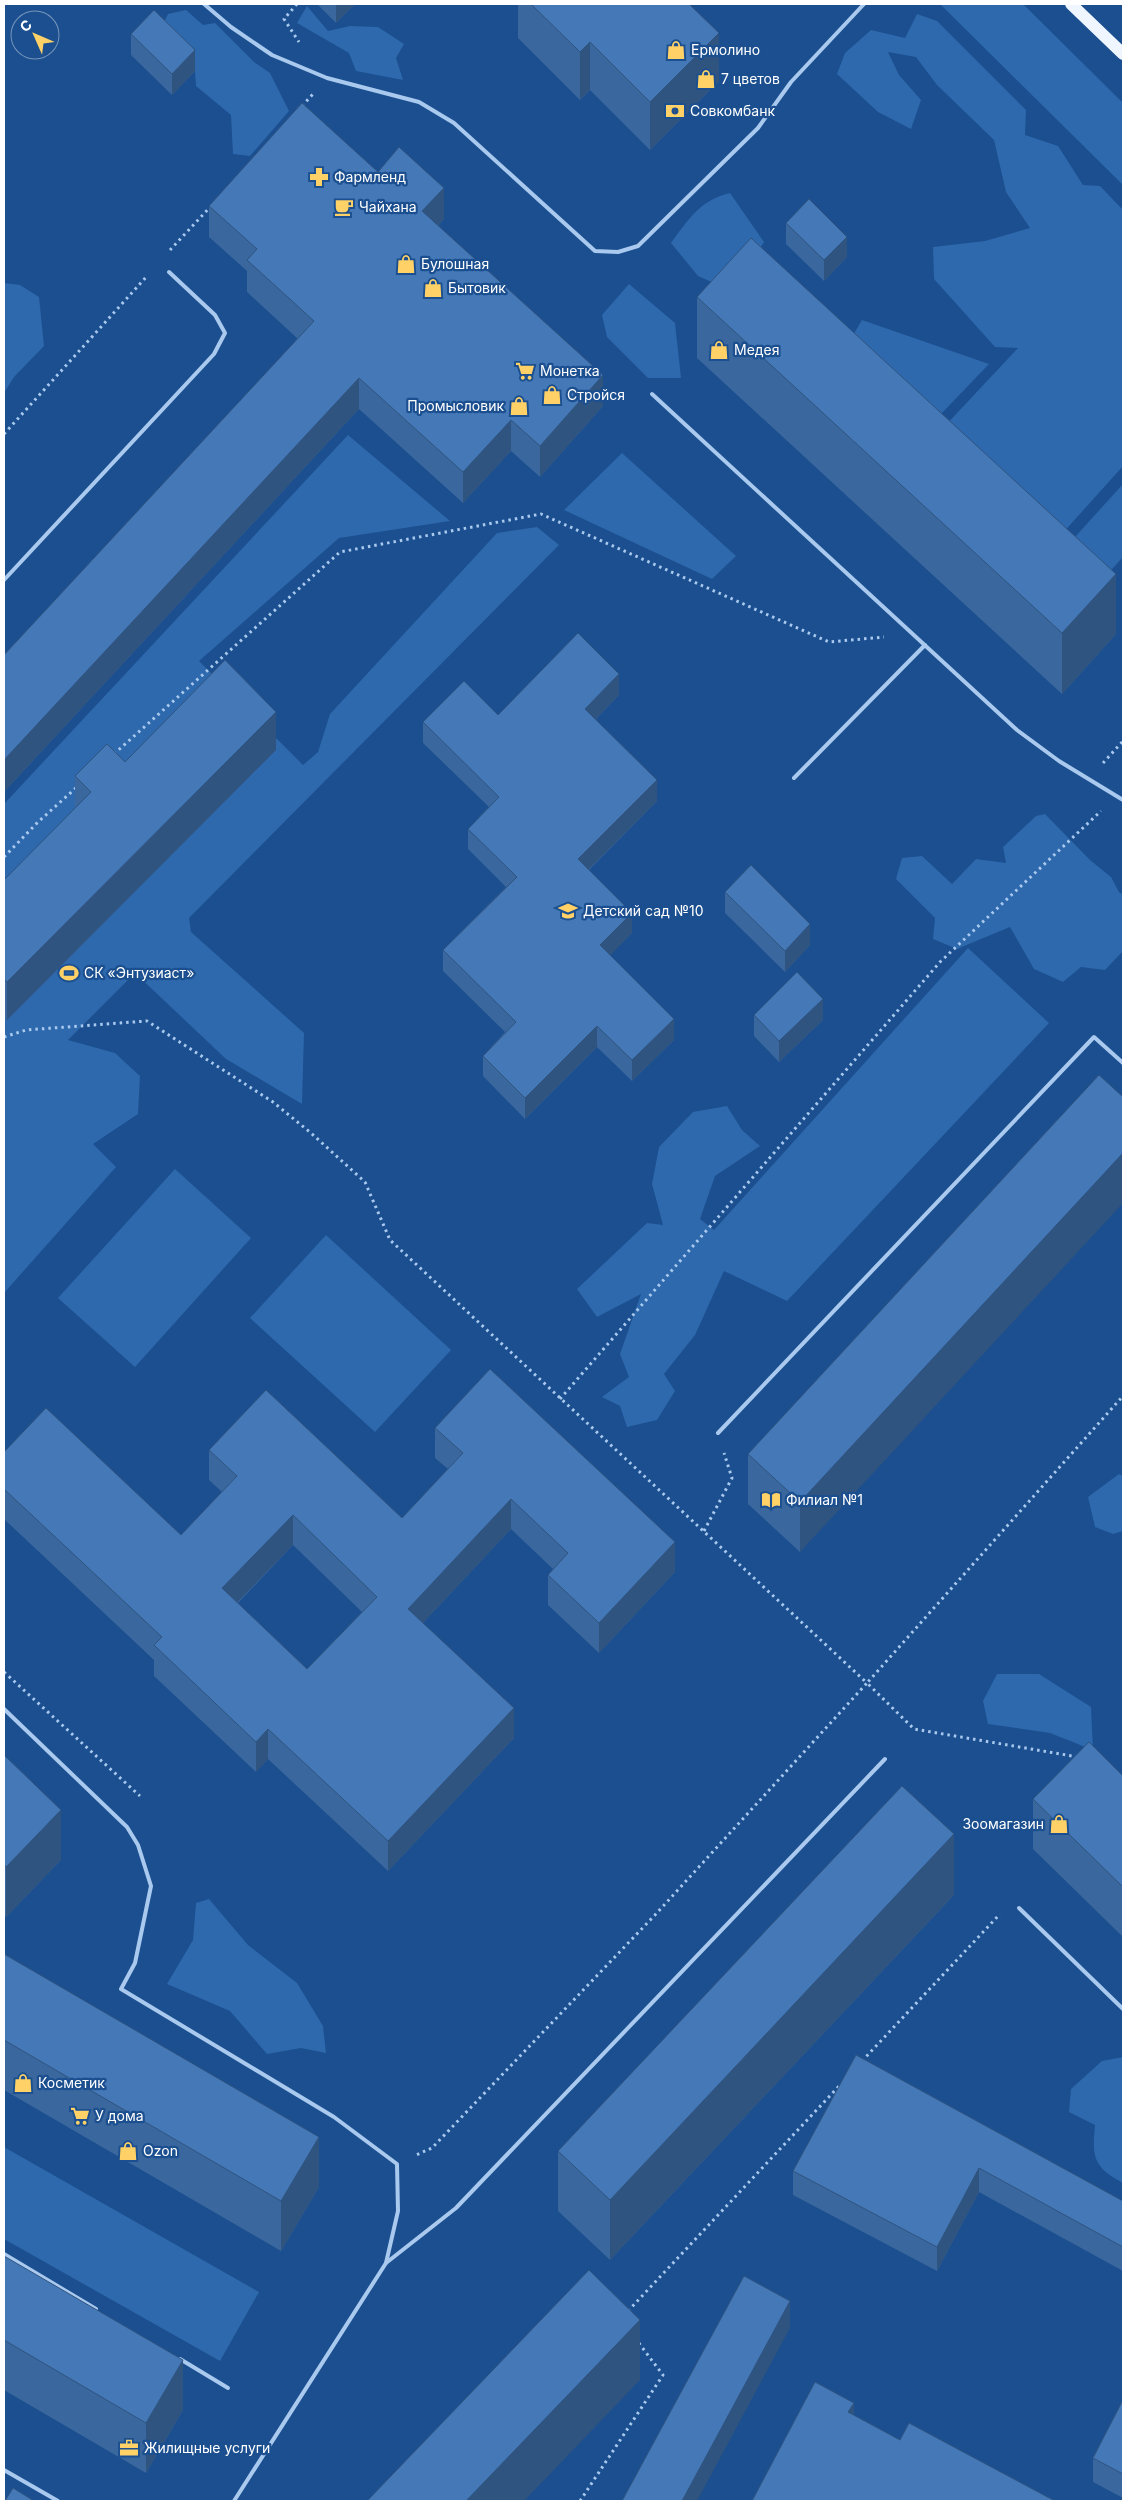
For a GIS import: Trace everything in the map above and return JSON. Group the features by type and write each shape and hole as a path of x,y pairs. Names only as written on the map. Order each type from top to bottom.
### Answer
{"main road":[{"path":"1072,4 1123,54"}],"lane":[{"path":"204,4 231,27 272,55 327,78 419,102 440,114 454,123 595,250 618,252 638,246 758,128 791,82 864,4"},
{"path":"4,580 214,354 225,333 215,315 169,272"},
{"path":"652,394 1017,730 1123,800"},
{"path":"794,778 925,645"},
{"path":"718,1433 1094,1037 1123,1063"},
{"path":"4,1709 127,1827 138,1845 151,1886 135,1963 121,1989 334,2118 397,2164 398,2211 386,2263"},
{"path":"234,2501 386,2263 456,2208 885,1759"},
{"path":"1020,1908 1123,2009"},
{"path":"4,2254 104,2314"},
{"path":"178,2358 228,2388"},
{"path":"4,2470 58,2501"}],"path":[{"path":"297,4 284,19 300,43 307,46"},
{"path":"300,108 327,78"},
{"path":"166,255 213,204"},
{"path":"4,434 153,270"},
{"path":"112,756 340,552 541,514 829,642 914,635"},
{"path":"1088,778 1123,742"},
{"path":"4,857 38,822 82,782"},
{"path":"560,1399 940,962 1117,796"},
{"path":"4,1037 26,1030 147,1021 273,1102 366,1182 390,1240 867,1683 914,1730 1082,1758"},
{"path":"397,2164 432,2148 655,1915 867,1683 1123,1396"},
{"path":"704,1531 732,1478 718,1433"},
{"path":"4,1672 140,1796"},
{"path":"858,2066 1007,1906"},
{"path":"628,2312 844,2081"},
{"path":"580,2501 663,2375 637,2340"}],"shaded area":[{"path":"940,4 1023,4 1123,103 1123,185"},
{"path":"307,6 328,31 350,26 378,27 404,44 396,58 403,80 356,71 349,53 297,23"},
{"path":"186,10 203,25 215,23 254,62 270,73 289,111 250,156 233,154 231,115 196,86 195,71 161,28 168,14"},
{"path":"917,14 937,21 1026,110 1025,135 1058,146 1083,185 1100,186 1123,210 1123,466 1044,554 929,443 1018,348 995,347 934,279 933,247 985,241 1030,228 1006,192 994,140 937,85 916,57 888,52 899,75 921,100 911,129 878,112 837,74 845,53 871,30 905,38"},
{"path":"730,193 764,242 732,291 698,276 671,243 689,219 703,206 720,196"},
{"path":"4,283 20,285 39,297 44,346 14,377 4,393"},
{"path":"629,284 675,323 681,378 648,378 607,337 602,315"},
{"path":"862,320 989,364 918,438 837,362"},
{"path":"348,435 450,521 339,538 199,661 303,765 318,752 330,714 497,533 537,527 559,545 189,918 191,932 304,1033 302,1104 226,1059 135,973 68,1040 115,1053 140,1076 138,1114 93,1144 116,1167 4,1293 4,804"},
{"path":"622,453 736,556 712,579 564,510"},
{"path":"1123,484 1123,557 1104,578 1056,558"},
{"path":"1045,814 1090,860 1111,877 1119,892 1123,895 1123,951 1105,970 1081,967 1063,982 1034,969 1010,927 957,949 933,939 935,918 896,879 902,858 922,856 952,884 976,859 1006,863 1003,847 1036,816"},
{"path":"968,948 1049,1023 787,1301 724,1271 695,1335 664,1374 675,1391 657,1420 627,1427 620,1406 602,1397 629,1377 620,1354 641,1294 597,1317 577,1289 647,1223 663,1225 652,1184 659,1147 693,1112 727,1106 742,1130 760,1146 715,1176 700,1219 714,1230"},
{"path":"175,1169 251,1238 135,1367 58,1298"},
{"path":"326,1235 451,1350 375,1432 250,1318"},
{"path":"1119,1474 1123,1476 1123,1531 1113,1534 1095,1527 1088,1497"},
{"path":"997,1674 1039,1674 1091,1707 1093,1750 1050,1733 988,1724 983,1701"},
{"path":"209,1899 248,1945 297,1983 323,2026 326,2053 301,2048 267,2054 230,2011 167,1984 193,1940 196,1903"},
{"path":"1123,2057 1123,2183 1106,2172 1097,2160 1094,2145 1095,2125 1069,2112 1071,2089 1102,2061"},
{"path":"4,2147 259,2292 220,2361 4,2239"}],"building":[{"path":"531,4 689,4 719,33 650,102 590,42 580,52"},
{"path":"154,10 195,50 172,74 131,34"},
{"path":"302,103 378,172 399,147 444,188 422,211 603,375 540,446 511,420 463,472 359,378 4,760 4,655 314,321 247,260 257,249 209,206"},
{"path":"809,199 847,237 824,260 786,223"},
{"path":"751,238 1116,574 1062,633 697,297"},
{"path":"578,633 619,674 585,709 657,780 578,859 632,913 600,945 674,1019 632,1060 597,1026 525,1098 483,1056 516,1022 443,950 517,877 468,829 499,797 423,722 464,681 498,715"},
{"path":"225,660 276,712 7,982 4,979 4,880 91,792 75,776 107,744 125,762"},
{"path":"751,865 810,924 785,951 725,892"},
{"path":"797,972 823,999 779,1041 754,1015"},
{"path":"1099,1075 1123,1097 1123,1153 800,1502 748,1454"},
{"path":"490,1369 675,1542 599,1623 548,1575 568,1553 511,1499 408,1609 514,1708 388,1841 268,1729 256,1742 154,1645 162,1637 4,1489 4,1452 46,1408 181,1535 237,1476 209,1450 266,1390 402,1518 463,1453 435,1428","holes":["293,1515 377,1597 307,1669 222,1588"]},
{"path":"1089,1742 1123,1776 1123,1887 1033,1799"},
{"path":"4,1755 61,1810 6,1867 4,1864"},
{"path":"902,1786 954,1834 610,2200 558,2151"},
{"path":"4,1954 319,2137 281,2201 4,2040"},
{"path":"856,2055 1123,2201 1123,2247 979,2168 937,2247 793,2171"},
{"path":"4,2256 183,2360 146,2423 4,2340"},
{"path":"589,2270 640,2320 466,2501 367,2501"},
{"path":"744,2276 790,2301 682,2501 622,2501"},
{"path":"815,2382 854,2403 848,2412 900,2440 909,2423 1055,2501 752,2501"},
{"path":"1123,2400 1123,2474 1093,2458"},
{"path":"13,2488 34,2501 5,2501"}],"place":[{"name":"Ермолино","path":"676,50"},
{"name":"7 цветов","path":"706,79"},
{"name":"Совкомбанк","path":"675,111"},
{"name":"Фармленд","path":"319,177"},
{"name":"Чайхана","path":"344,207"},
{"name":"Булошная","path":"406,264"},
{"name":"Бытовик","path":"433,288"},
{"name":"Медея","path":"719,350"},
{"name":"Монетка","path":"525,371"},
{"name":"Стройся","path":"552,395"},
{"name":"Промысловик","path":"519,406"},
{"name":"Детский сад №10","path":"568,911"},
{"name":"СК «Энтузиаст»","path":"69,973"},
{"name":"Филиал №1","path":"771,1500"},
{"name":"Зоомагазин","path":"1059,1824"},
{"name":"Косметик","path":"23,2083"},
{"name":"У дома","path":"80,2116"},
{"name":"Ozon","path":"128,2151"},
{"name":"Жилищные услуги","path":"129,2448"}]}
